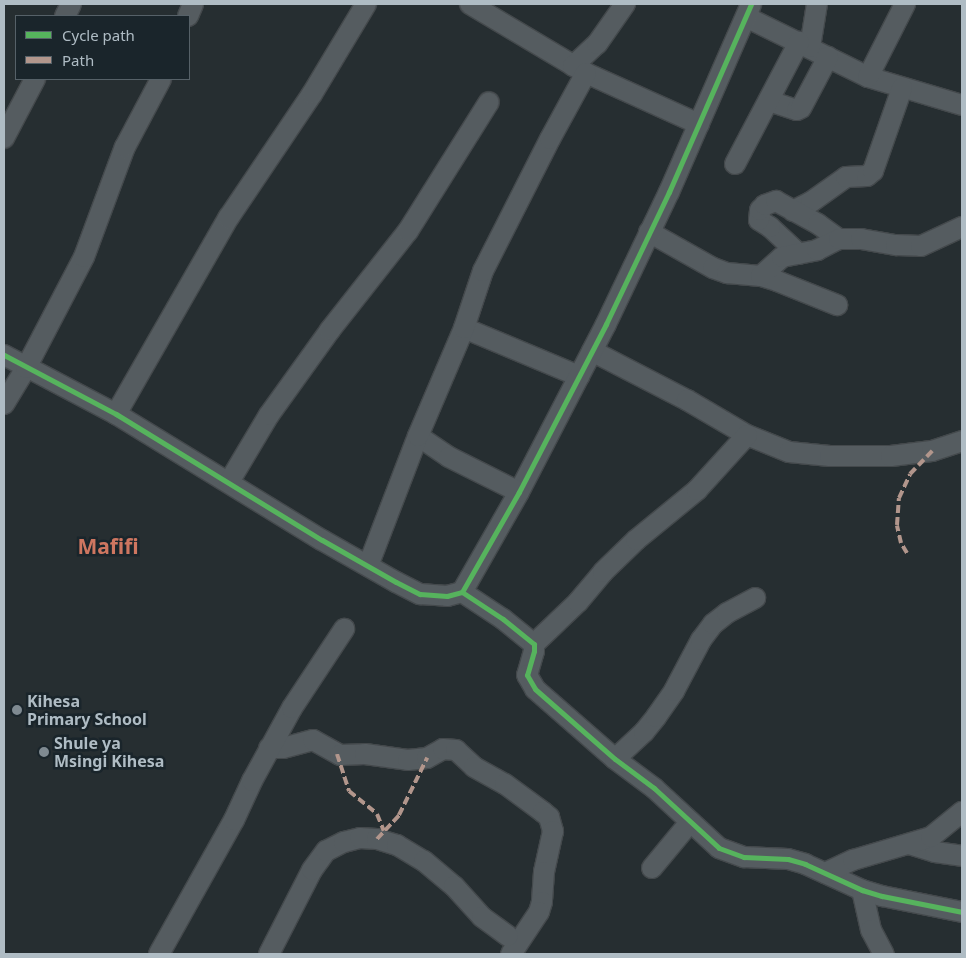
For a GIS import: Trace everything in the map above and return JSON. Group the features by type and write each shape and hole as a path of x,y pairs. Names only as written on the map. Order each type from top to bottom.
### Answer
{"street":[{"path":"116,414 229,217 312,94 366,4"},
{"path":"470,4 580,69 699,124"},
{"path":"368,566 418,436 464,328 483,271 550,139 580,69 625,4"},
{"path":"735,164 769,100 804,45 817,4"},
{"path":"868,77 905,4"},
{"path":"4,355 116,414 368,566 420,594 447,596 462,592 519,492 592,351 699,124 748,10 804,45 868,77 962,105"},
{"path":"769,100 797,110 801,108 828,57"},
{"path":"4,138 34,80"},
{"path":"4,404 26,368 84,257 125,147 160,80"},
{"path":"793,211 811,202 846,177 867,176 873,171 902,88"},
{"path":"229,482 269,415 330,330 408,231 489,102"},
{"path":"799,254 759,220 758,217 765,205 776,201 818,224 839,239"},
{"path":"761,276 776,260 817,250 839,239 861,239 896,245 922,246 962,227"},
{"path":"649,232 727,274 761,276 837,304"},
{"path":"464,328 579,376"},
{"path":"592,351 712,413 747,435 789,452 858,457 918,454 962,442"},
{"path":"747,435 697,490 636,540 603,572 578,602 534,644 534,651 527,675 528,681 555,708 615,759 654,788 719,848 744,857 788,859 862,890 894,899 962,912"},
{"path":"418,436 449,457 519,492"},
{"path":"462,592 503,619 534,644"},
{"path":"615,759 644,732 656,717 674,691 701,640 713,624 727,613 755,598"},
{"path":"159,954 234,820 269,748 292,708 344,629"},
{"path":"269,954 312,870 326,851 344,842 360,838 377,839 397,845 424,862 454,886 510,945 539,912 542,902 544,872 553,831 549,817 505,784 474,767 456,750 443,748 427,758 408,760 366,754 340,755 309,735 292,708"},
{"path":"269,748 283,748 309,740 316,741"},
{"path":"825,873 853,860 931,837 962,812"},
{"path":"652,868 690,822"},
{"path":"909,844 934,852 962,856"},
{"path":"862,890 871,930 884,954"}],"marked path":[{"path":"907,553 901,543 897,525 899,498 910,474 932,451"},
{"path":"337,754 349,791 377,814 384,831"},
{"path":"377,839 399,815 427,758"}],"cycle path":[{"path":"4,355 116,414 322,540 396,582 420,594 447,596 462,592 519,492 606,324 669,192 751,4"},
{"path":"462,592 503,619 534,644 534,651 527,675 535,689 615,759 654,788 719,848 744,857 788,859 805,864 862,890 882,896 962,912"}],"place":[{"name":"Kihesa Primary School","path":"17,710"},
{"name":"Shule ya Msingi Kihesa","path":"44,752"}],"district":[{"name":"Mafifi","path":"108,546"}]}
